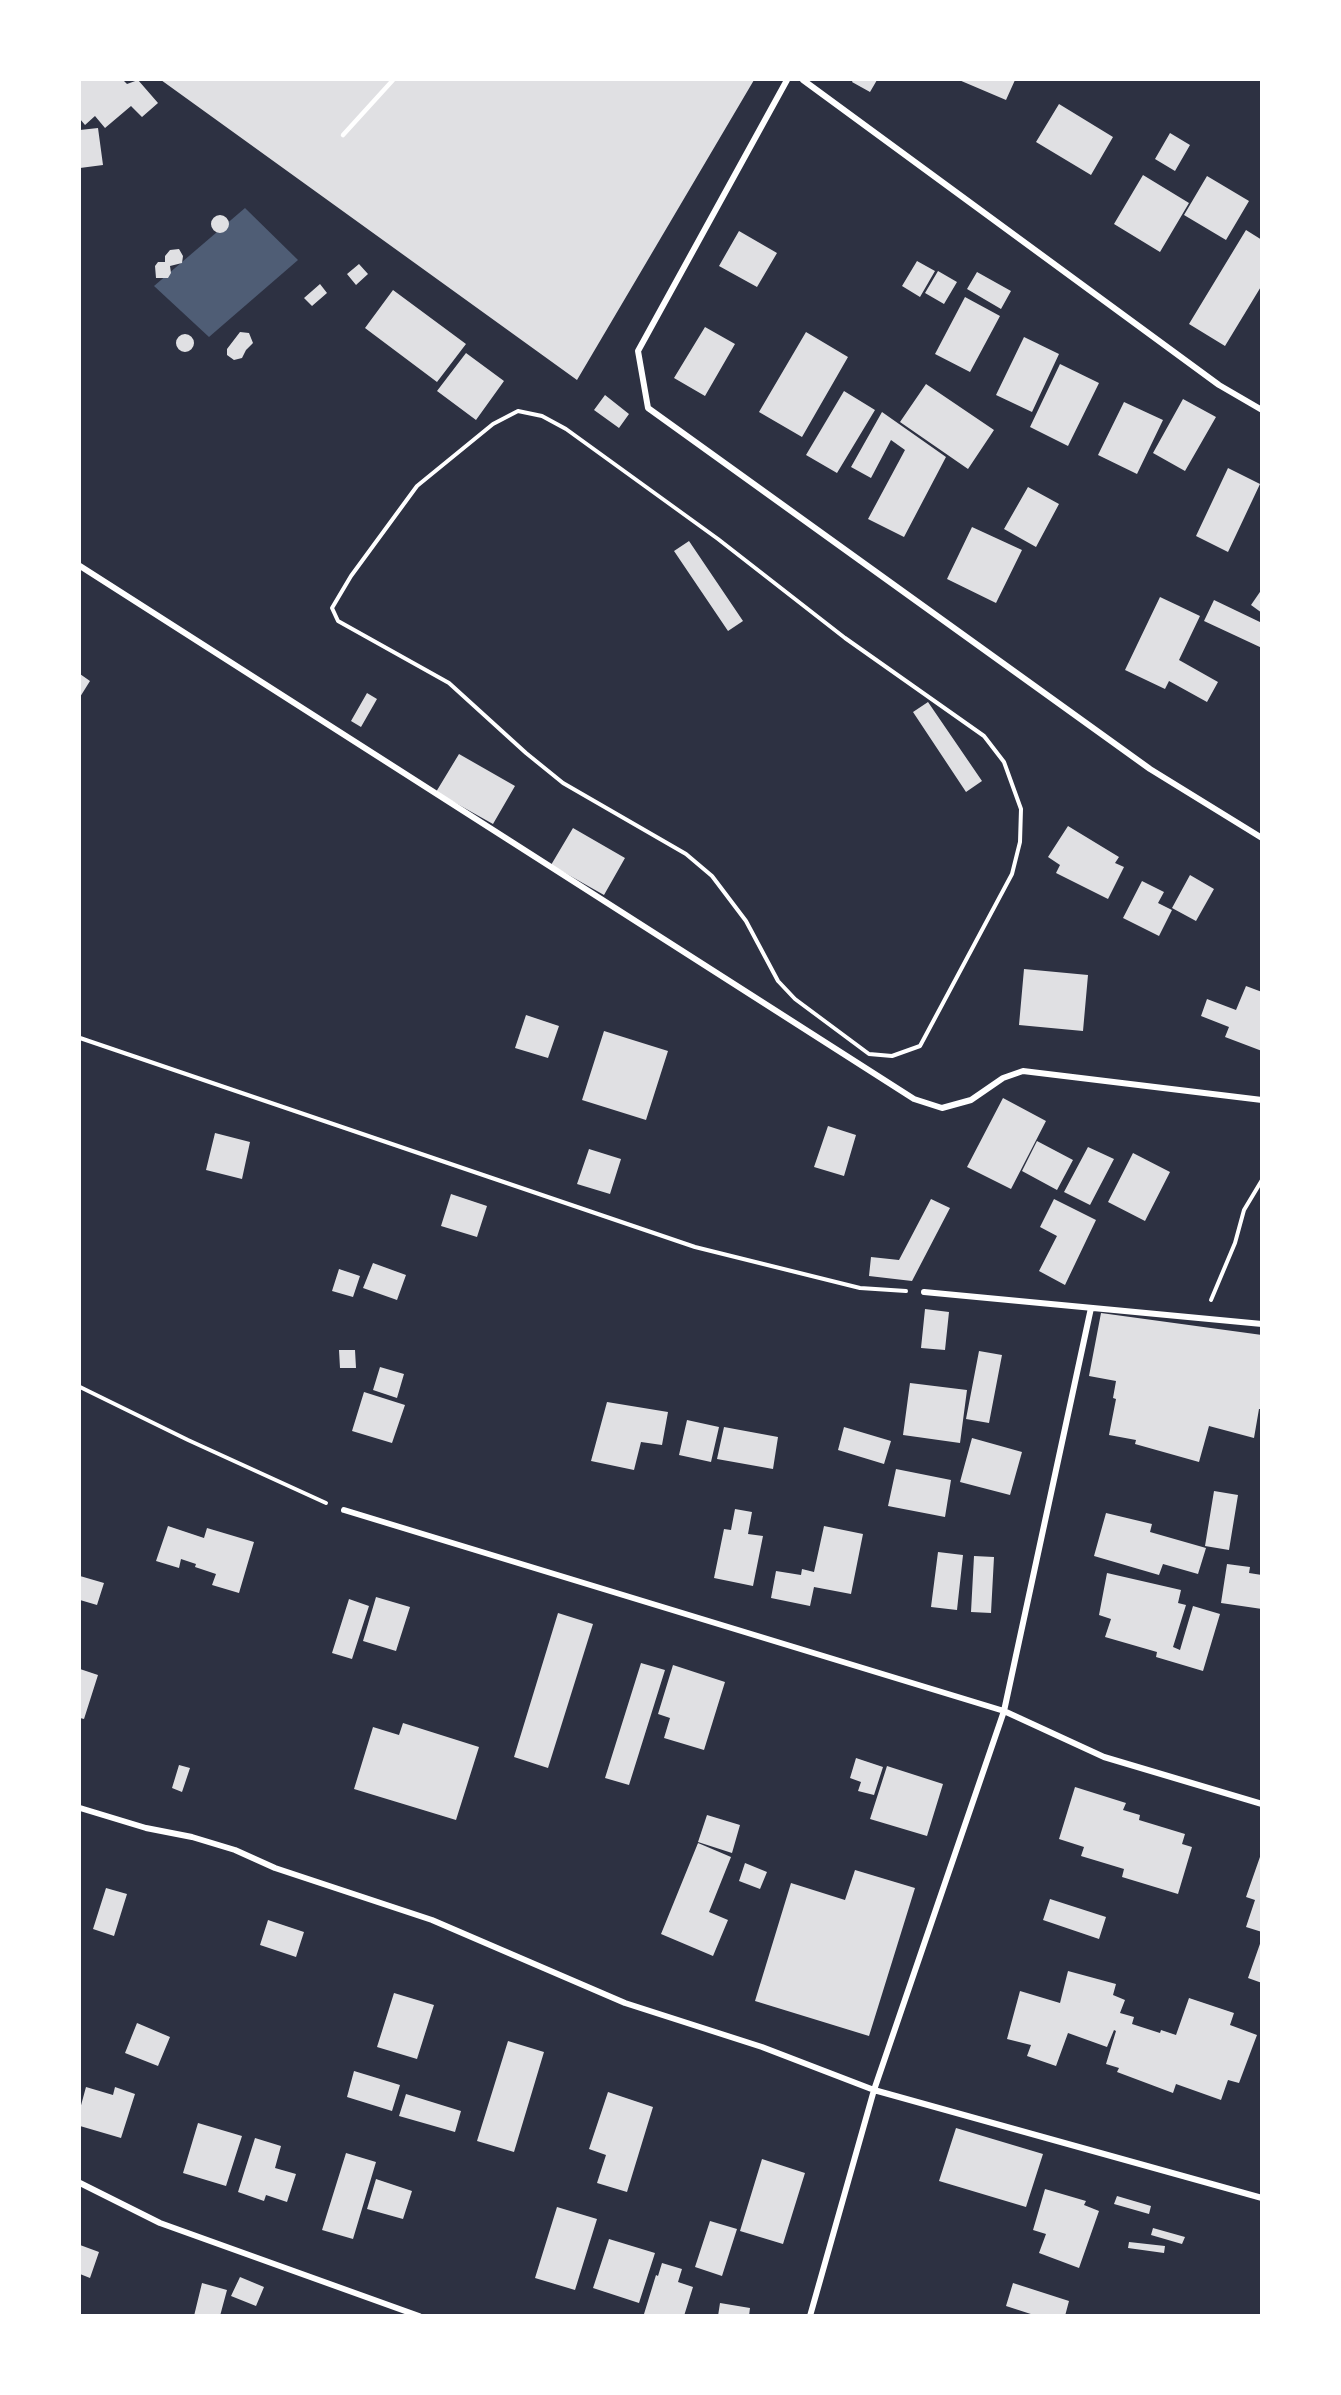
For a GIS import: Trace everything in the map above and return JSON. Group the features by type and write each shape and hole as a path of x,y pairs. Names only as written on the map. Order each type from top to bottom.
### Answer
{"street":[{"path":"787,80 638,351 648,408 1150,769 1262,838"},
{"path":"803,80 1219,385 1262,410"},
{"path":"80,566 914,1099 942,1108 971,1100 1003,1077 1023,1071 1262,1100"},
{"path":"924,1293 1262,1324"},
{"path":"810,2316 874,2090 1004,1711 1091,1308"},
{"path":"344,1510 1004,1711 1104,1757 1262,1804"},
{"path":"80,1808 146,1828 192,1837 235,1850 275,1868 432,1920 625,2003 762,2047 874,2090 1262,2198"},
{"path":"80,2184 160,2223 419,2316"}],"lane":[{"path":"343,135 393,80"}],"path":[{"path":"518,411 542,416 566,429 699,525 845,638 984,736 1004,762 1021,809 1020,842 1012,874 920,1046 892,1056 869,1054 795,999 778,981 746,921 712,876 686,854 563,783 526,753 449,682 338,621 332,609 346,584 417,486 493,424 518,411"},
{"path":"80,1038 695,1247 860,1288 924,1293"},
{"path":"1199,1320 1211,1301 1224,1263 1235,1243 1244,1210 1262,1180"},
{"path":"80,1387 188,1440 344,1510"}],"water":[{"path":"245,208 298,260 209,337 154,286"}],"building":[{"path":"80,80 123,80 127,84 138,80 158,103 142,117 131,106 105,128 95,116 85,125 80,119"},
{"path":"161,80 754,80 577,380"},
{"path":"853,80 877,80 870,92 852,82"},
{"path":"959,80 1015,80 1006,100"},
{"path":"1059,104 1113,137 1091,175 1036,142"},
{"path":"98,128 103,165 80,168 80,130"},
{"path":"1170,133 1190,145 1175,171 1155,159"},
{"path":"1143,175 1189,203 1160,252 1114,224"},
{"path":"1207,176 1249,201 1226,240 1184,215"},
{"path":"220,215 226,218 229,224 226,230 220,233 214,230 211,224 214,218"},
{"path":"1246,230 1262,240 1262,285 1225,346 1189,324"},
{"path":"739,231 777,253 757,287 719,266"},
{"path":"179,249 183,256 182,263 170,266 171,273 168,278 156,278 155,266 158,262 165,262 165,256 170,250"},
{"path":"917,261 935,271 920,297 902,286"},
{"path":"359,264 368,274 356,285 347,274"},
{"path":"938,271 957,282 944,304 925,293"},
{"path":"977,272 1011,291 1001,309 967,289"},
{"path":"320,284 327,293 312,306 304,298"},
{"path":"393,290 466,344 437,382 365,328"},
{"path":"965,297 1000,316 970,372 935,354"},
{"path":"705,327 735,344 705,396 674,378"},
{"path":"240,332 249,333 253,343 242,358 234,360 227,355 227,349"},
{"path":"806,332 848,357 802,437 759,412"},
{"path":"185,334 193,339 194,343 189,351 185,352 177,347 176,343 181,335"},
{"path":"1024,337 1059,354 1032,412 996,395"},
{"path":"466,353 504,381 476,420 437,391"},
{"path":"1060,364 1099,383 1068,446 1030,427"},
{"path":"926,384 994,430 968,469 900,422"},
{"path":"844,391 875,410 837,473 806,455"},
{"path":"605,395 629,414 619,428 594,410"},
{"path":"1183,399 1216,417 1185,471 1153,453"},
{"path":"1124,402 1163,420 1137,474 1098,455"},
{"path":"882,412 946,457 904,537 868,519 905,450 891,440 871,478 851,467"},
{"path":"1228,468 1260,484 1228,552 1196,536"},
{"path":"1028,487 1059,504 1036,547 1004,529"},
{"path":"972,527 1022,550 996,603 947,579"},
{"path":"689,541 743,621 728,631 674,551"},
{"path":"1262,589 1262,613 1251,605"},
{"path":"1160,597 1200,616 1179,660 1218,682 1207,702 1169,681 1165,689 1125,670"},
{"path":"1214,600 1262,623 1262,648 1204,621"},
{"path":"80,674 90,681 80,697"},
{"path":"367,693 377,699 361,727 351,721"},
{"path":"928,702 982,781 966,792 913,712"},
{"path":"459,754 515,786 493,824 436,792"},
{"path":"1068,826 1119,857 1115,863 1124,867 1108,899 1056,873 1060,865 1048,857"},
{"path":"573,828 625,858 604,895 551,865"},
{"path":"1190,875 1214,889 1196,921 1172,908"},
{"path":"1142,881 1164,892 1158,903 1172,910 1159,936 1123,918"},
{"path":"1024,969 1088,975 1083,1031 1019,1025"},
{"path":"1246,986 1262,992 1262,1051 1225,1037 1229,1027 1201,1016 1207,999 1236,1010"},
{"path":"526,1015 559,1026 548,1058 515,1048"},
{"path":"604,1031 668,1051 646,1120 582,1100"},
{"path":"1003,1098 1046,1121 1011,1189 967,1167"},
{"path":"828,1126 856,1135 844,1176 814,1167"},
{"path":"215,1133 250,1142 242,1179 206,1170"},
{"path":"1037,1141 1073,1160 1057,1190 1022,1171"},
{"path":"1088,1147 1114,1159 1090,1205 1064,1192"},
{"path":"589,1149 621,1159 610,1194 577,1184"},
{"path":"1133,1153 1170,1172 1145,1221 1108,1202"},
{"path":"451,1194 487,1206 477,1237 441,1226"},
{"path":"931,1199 950,1208 912,1281 869,1276 871,1257 899,1260"},
{"path":"1054,1199 1096,1220 1065,1285 1039,1271 1057,1236 1040,1227"},
{"path":"373,1263 406,1275 397,1300 363,1288"},
{"path":"339,1269 360,1276 353,1297 332,1291"},
{"path":"925,1309 949,1312 945,1350 921,1348"},
{"path":"1101,1313 1262,1335 1262,1409 1259,1409 1254,1438 1209,1426 1199,1462 1135,1444 1136,1440 1109,1435 1116,1399 1113,1398 1116,1381 1089,1376"},
{"path":"339,1350 355,1350 356,1368 340,1368"},
{"path":"979,1351 1002,1355 989,1423 966,1419"},
{"path":"380,1367 404,1374 397,1398 373,1390"},
{"path":"910,1383 967,1390 960,1443 903,1435"},
{"path":"364,1392 405,1405 392,1443 352,1431"},
{"path":"607,1402 668,1412 662,1445 641,1442 634,1470 591,1461"},
{"path":"687,1420 719,1427 711,1462 679,1455"},
{"path":"724,1427 778,1437 773,1469 717,1459"},
{"path":"844,1427 891,1441 884,1464 838,1450"},
{"path":"972,1438 1022,1452 1010,1495 960,1482"},
{"path":"896,1469 951,1480 945,1517 888,1506"},
{"path":"1214,1491 1238,1495 1229,1550 1205,1546"},
{"path":"735,1509 752,1512 748,1534 763,1536 753,1586 714,1578 724,1529 731,1530"},
{"path":"1106,1513 1152,1524 1150,1532 1206,1548 1198,1574 1163,1564 1159,1575 1094,1556"},
{"path":"168,1526 204,1538 207,1528 254,1542 239,1593 212,1585 216,1574 195,1567 196,1564 181,1559 179,1568 156,1561"},
{"path":"824,1526 863,1534 851,1594 814,1587 810,1606 771,1598 776,1571 801,1575 802,1569 814,1572"},
{"path":"938,1552 963,1555 957,1610 931,1607"},
{"path":"974,1556 994,1557 991,1613 971,1612"},
{"path":"1227,1564 1250,1567 1249,1573 1262,1575 1262,1609 1221,1603"},
{"path":"1107,1573 1181,1590 1178,1603 1186,1605 1173,1647 1180,1650 1193,1606 1220,1614 1203,1671 1156,1657 1157,1652 1105,1637 1111,1619 1099,1615"},
{"path":"80,1576 104,1583 97,1605 80,1600"},
{"path":"376,1597 410,1607 396,1651 363,1641"},
{"path":"349,1599 369,1606 352,1659 332,1653"},
{"path":"558,1613 593,1624 548,1768 514,1757"},
{"path":"641,1663 665,1670 629,1785 605,1778"},
{"path":"673,1665 725,1682 704,1750 664,1738 670,1718 658,1714"},
{"path":"80,1669 98,1675 84,1719 80,1718"},
{"path":"403,1723 479,1747 456,1820 354,1789 373,1727 399,1735"},
{"path":"856,1758 883,1767 874,1795 858,1791 861,1782 850,1778"},
{"path":"179,1765 190,1768 182,1792 172,1788"},
{"path":"887,1766 943,1784 927,1836 870,1819"},
{"path":"1075,1787 1126,1803 1123,1810 1140,1815 1139,1820 1185,1834 1182,1844 1192,1847 1178,1894 1122,1877 1124,1869 1081,1856 1084,1847 1059,1839"},
{"path":"707,1815 740,1825 732,1853 698,1842"},
{"path":"698,1843 731,1857 709,1912 728,1920 713,1956 661,1934"},
{"path":"1261,1854 1262,1932 1246,1927 1255,1900 1246,1897"},
{"path":"745,1863 767,1872 760,1889 739,1881"},
{"path":"855,1870 915,1888 869,2036 755,2001 791,1883 845,1900"},
{"path":"106,1888 127,1894 114,1936 93,1929"},
{"path":"1050,1899 1106,1917 1099,1939 1043,1920"},
{"path":"268,1920 304,1932 296,1957 260,1945"},
{"path":"1262,1941 1262,1983 1248,1978"},
{"path":"1068,1971 1116,1984 1113,1995 1125,2000 1120,2013 1134,2017 1132,2024 1160,2033 1161,2030 1176,2035 1189,1998 1234,2013 1230,2025 1257,2035 1239,2083 1228,2080 1221,2100 1176,2084 1173,2093 1117,2072 1119,2068 1106,2064 1116,2031 1114,2030 1107,2047 1068,2033 1056,2066 1027,2056 1031,2045 1007,2039 1020,1991 1060,2003"},
{"path":"394,1993 434,2005 417,2059 377,2047"},
{"path":"137,2023 170,2037 158,2066 125,2053"},
{"path":"508,2041 544,2052 514,2152 477,2141"},
{"path":"354,2071 400,2085 392,2111 347,2097"},
{"path":"86,2087 113,2095 115,2087 135,2094 121,2138 80,2126 80,2109"},
{"path":"608,2092 653,2107 627,2192 597,2183 606,2155 589,2149"},
{"path":"406,2094 461,2111 455,2132 399,2116"},
{"path":"198,2123 242,2136 226,2186 183,2173"},
{"path":"956,2128 1043,2154 1026,2207 939,2181"},
{"path":"255,2138 281,2146 275,2168 296,2174 287,2202 266,2195 264,2201 238,2192"},
{"path":"346,2153 376,2162 353,2239 322,2230"},
{"path":"762,2159 805,2173 783,2244 740,2231"},
{"path":"376,2179 412,2191 403,2219 367,2209"},
{"path":"1045,2189 1086,2201 1084,2205 1099,2211 1079,2268 1039,2253 1046,2234 1033,2230"},
{"path":"1117,2196 1151,2206 1149,2214 1114,2204"},
{"path":"557,2207 597,2219 575,2290 535,2278"},
{"path":"710,2221 737,2229 722,2276 695,2267"},
{"path":"1153,2228 1185,2237 1182,2244 1151,2235"},
{"path":"609,2239 655,2253 639,2303 593,2288"},
{"path":"1129,2242 1165,2246 1164,2253 1128,2248"},
{"path":"80,2245 99,2252 90,2278 80,2274"},
{"path":"662,2263 682,2269 678,2282 693,2287 684,2316 644,2314"},
{"path":"240,2277 264,2287 256,2306 231,2296"},
{"path":"202,2283 227,2290 220,2316 194,2316"},
{"path":"1013,2283 1069,2301 1065,2316 1037,2316 1006,2306"},
{"path":"720,2303 750,2308 749,2316 718,2316"}]}
